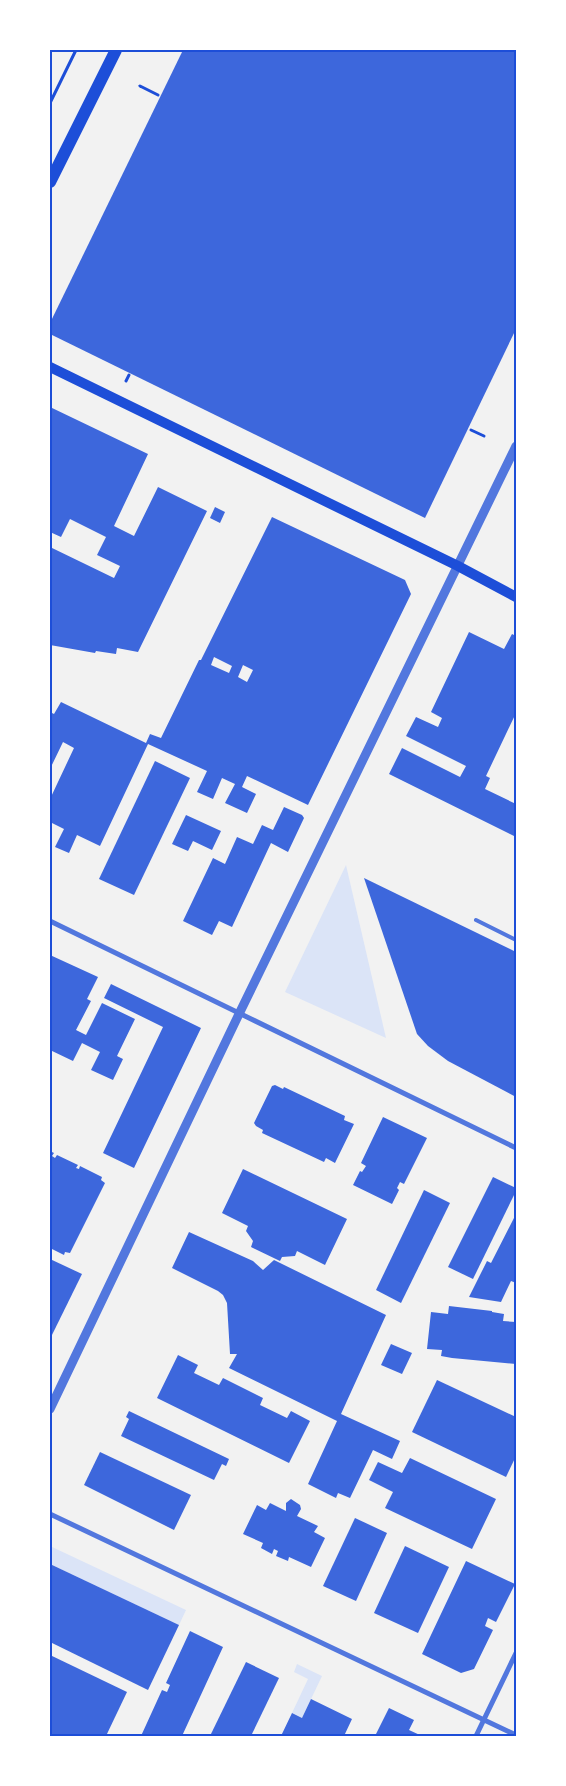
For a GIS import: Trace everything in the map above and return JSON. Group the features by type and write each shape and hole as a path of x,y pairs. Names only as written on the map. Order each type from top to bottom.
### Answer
{"main road":[{"path":"50,182 116,50"},
{"path":"50,367 458,566 516,597"}],"street":[{"path":"50,1408 238,1014 516,446"},
{"path":"50,921 516,1148"},
{"path":"50,1514 516,1735"},
{"path":"476,1736 516,1653"}],"lane":[{"path":"476,920 516,940"}],"path":[{"path":"50,103 76,50"},
{"path":"140,86 158,95"},
{"path":"126,381 129,375"},
{"path":"471,430 484,436"}],"shaded area":[{"path":"346,865 386,1038 285,992"},
{"path":"50,1546 186,1610 179,1625 50,1564"},
{"path":"297,1664 322,1676 302,1718 292,1713 308,1679 294,1672"}],"building":[{"path":"183,50 516,50 516,329 425,518 50,334 50,323"},
{"path":"50,407 148,454 114,526 134,536 158,487 207,511 138,652 117,648 116,654 96,651 95,653 50,645 50,547 114,578 120,566 97,555 106,537 70,519 61,537 50,532"},
{"path":"215,507 225,512 220,523 210,518"},
{"path":"272,517 405,580 411,594 308,805 247,776 242,787 256,794 247,813 225,803 235,784 222,778 213,799 197,792 207,771 148,744 100,846 77,835 69,853 55,847 64,829 50,822 50,799 74,748 63,742 50,769 50,712 54,714 61,702 146,743 150,734 161,738 199,660 201,660","holes":["214,657 232,666 229,673 211,665","243,665 253,670 247,682 238,677"]},
{"path":"469,632 504,649 512,634 516,636 516,713 486,776 490,778 485,789 516,804 516,832 514,836 389,774 402,748 460,777 466,766 406,736 416,717 438,727 442,718 431,712"},
{"path":"155,761 190,778 134,895 99,879"},
{"path":"284,807 302,815 304,818 288,852 271,843 232,927 219,921 212,935 183,921 213,858 225,864 237,837 253,844 262,825 273,830"},
{"path":"186,815 221,831 212,850 193,841 188,851 172,844"},
{"path":"364,878 516,952 516,1097 448,1061 428,1046 417,1034"},
{"path":"50,955 98,977 87,999 91,1001 76,1030 86,1035 102,1003 135,1019 117,1056 123,1059 113,1080 91,1070 100,1052 82,1043 73,1061 50,1050"},
{"path":"111,984 201,1028 134,1168 103,1153 163,1027 104,998"},
{"path":"275,1085 283,1089 284,1087 345,1116 344,1120 354,1124 335,1163 326,1158 324,1162 262,1133 263,1130 256,1126 254,1123 272,1086"},
{"path":"383,1117 427,1138 404,1184 400,1182 397,1188 399,1190 392,1204 353,1185 360,1171 362,1172 366,1166 361,1163"},
{"path":"50,1151 54,1153 52,1156 55,1158 57,1155 78,1165 76,1168 79,1169 80,1166 102,1177 101,1180 105,1183 70,1253 65,1252 64,1255 50,1248"},
{"path":"243,1169 347,1219 325,1265 297,1251 295,1256 282,1257 280,1261 251,1247 253,1241 246,1231 248,1226 222,1213"},
{"path":"493,1177 516,1188 516,1191 473,1279 448,1267"},
{"path":"424,1190 450,1203 401,1303 376,1290"},
{"path":"516,1214 516,1283 511,1281 501,1302 469,1297 487,1261 491,1263"},
{"path":"189,1232 253,1261 263,1270 274,1260 386,1315 341,1414 400,1441 392,1459 373,1450 350,1498 338,1493 336,1498 308,1484 337,1421 229,1368 237,1354 230,1354 227,1303 223,1295 172,1268"},
{"path":"50,1259 82,1274 50,1339"},
{"path":"449,1306 492,1311 504,1314 503,1321 516,1322 516,1364 452,1358 441,1356 442,1350 427,1349 431,1312 448,1314"},
{"path":"391,1344 412,1353 402,1374 381,1365"},
{"path":"178,1355 198,1365 194,1373 219,1385 223,1378 263,1398 260,1405 287,1418 291,1411 310,1421 289,1463 157,1398"},
{"path":"437,1380 516,1417 516,1456 506,1477 412,1432"},
{"path":"129,1411 229,1459 226,1466 222,1464 214,1480 121,1436 129,1419 126,1417"},
{"path":"100,1452 191,1495 174,1530 84,1485"},
{"path":"410,1458 496,1499 472,1549 385,1508 393,1492 369,1480 378,1462 402,1473"},
{"path":"291,1499 300,1505 301,1509 297,1516 318,1526 314,1532 325,1538 311,1567 289,1557 288,1561 276,1556 278,1551 274,1549 272,1554 261,1548 263,1543 243,1534 257,1505 266,1510 270,1503 286,1511 286,1503"},
{"path":"355,1518 387,1533 356,1601 323,1586"},
{"path":"405,1546 449,1567 418,1633 374,1613"},
{"path":"466,1561 515,1584 496,1622 488,1618 485,1626 493,1630 474,1669 461,1673 422,1654"},
{"path":"50,1564 179,1625 148,1690 50,1642"},
{"path":"190,1631 223,1647 182,1736 141,1736 162,1690 167,1692 170,1685 166,1683"},
{"path":"50,1655 127,1692 106,1736 57,1736 50,1733"},
{"path":"246,1662 279,1678 251,1736 210,1736"},
{"path":"311,1699 352,1719 344,1736 281,1736 292,1713 302,1718"},
{"path":"389,1708 414,1720 409,1730 422,1736 375,1736"}]}
